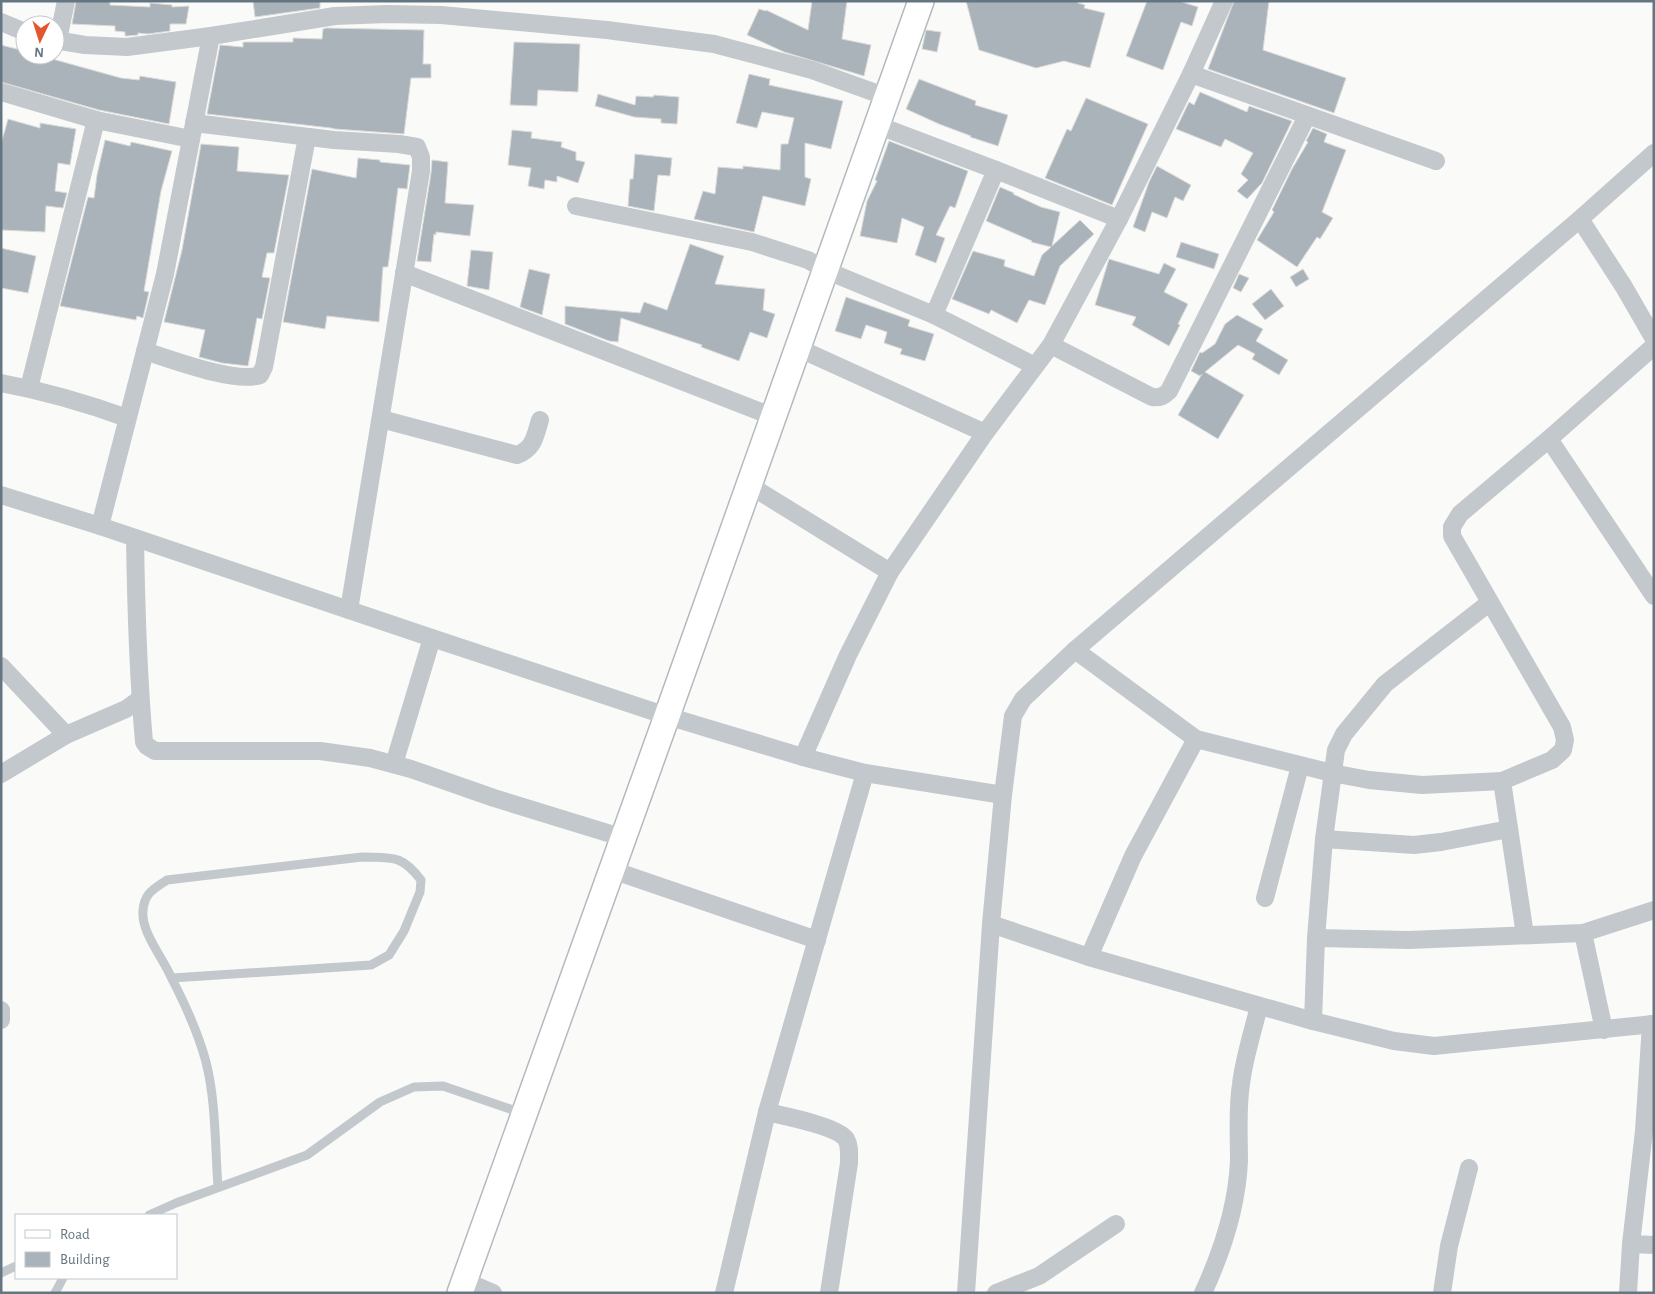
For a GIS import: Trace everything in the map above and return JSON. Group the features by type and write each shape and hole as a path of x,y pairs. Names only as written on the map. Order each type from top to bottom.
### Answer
{"main road":[{"path":"462,1287 624,838 921,1"}],"street":[{"path":"63,15 66,1"},
{"path":"803,757 848,655 890,572 985,432 1051,345 1119,219 1191,74 1224,1"},
{"path":"65,41 85,45 127,47 336,16 387,14 441,15 578,27 714,44 812,70 887,97"},
{"path":"1,22 15,28"},
{"path":"100,526 164,274 211,36"},
{"path":"1191,74 1436,161"},
{"path":"1,92 96,120 192,131 307,137 417,147 421,157 421,171 349,610"},
{"path":"1051,345 1152,397 1159,398 1165,395 1307,116"},
{"path":"29,388 96,120"},
{"path":"877,125 1119,219"},
{"path":"145,351 227,375 253,378 260,376 264,367 307,137"},
{"path":"966,1293 991,924 1003,795 1014,716 1023,699 1075,650 1580,219 1654,153"},
{"path":"934,316 996,170"},
{"path":"576,206 752,242 808,260 826,270 934,316 1035,366"},
{"path":"1580,219 1624,287 1654,339"},
{"path":"404,274 774,416"},
{"path":"1075,650 1196,739 1300,766 1369,780 1422,785 1502,781 1552,760 1563,750 1565,740 1562,727 1452,536 1452,526 1460,514 1549,439 1654,346"},
{"path":"798,348 985,432"},
{"path":"1,383 29,388 86,403 127,418"},
{"path":"381,419 517,456 527,452 533,442 540,420"},
{"path":"1549,439 1654,596"},
{"path":"749,485 890,572"},
{"path":"1,495 100,526 667,716 803,757 865,772 1003,795"},
{"path":"135,538 136,626 144,742 155,751 320,751 370,758 624,838"},
{"path":"1313,1021 1316,938 1324,839 1336,750 1344,734 1384,684 1490,604"},
{"path":"394,764 432,638"},
{"path":"1,666 66,735"},
{"path":"1,774 66,735 126,709 140,699"},
{"path":"1089,957 1133,856 1196,739"},
{"path":"1265,898 1300,766"},
{"path":"724,1293 767,1112 865,772"},
{"path":"1502,781 1525,935"},
{"path":"1324,839 1414,845 1510,829"},
{"path":"612,870 817,940"},
{"path":"1316,938 1409,940 1583,933 1654,910"},
{"path":"991,924 1089,957 1259,1006 1394,1042 1434,1046 1652,1024 1649,1131 1631,1244 1628,1293"},
{"path":"1583,933 1604,1030"},
{"path":"1202,1293 1221,1249 1232,1210 1239,1162 1238,1110 1241,1082 1259,1006"},
{"path":"1,1010 1,1020"},
{"path":"767,1112 838,1132 845,1138 849,1148 849,1163 829,1293"},
{"path":"1442,1293 1449,1246 1469,1168"},
{"path":"996,1293 1038,1276 1116,1224"},
{"path":"1631,1244 1654,1246"},
{"path":"462,1287 493,1293"}],"lane":[{"path":"172,978 370,965 389,955 404,931 420,892 421,880 410,866 394,858 362,857 167,880 148,892 142,912 146,931 172,978 193,1022 206,1063 213,1111 218,1188"},
{"path":"152,1214 307,1155 380,1102 414,1087 443,1086 524,1114"},
{"path":"1,1273 15,1266"},
{"path":"55,1293 62,1279"}],"building":[{"path":"76,1 110,1 110,5 150,7 150,3 172,5 172,7 189,6 186,24 170,24 170,31 148,34 138,33 138,35 125,36 125,32 115,31 115,26 72,24"},
{"path":"253,1 320,1 320,8 255,17"},
{"path":"812,1 847,1 842,39 871,45 864,76 784,52 747,35 759,9 766,10 808,30"},
{"path":"966,1 1077,1 1085,5 1084,8 1105,13 1090,68 1064,61 1036,68 979,50"},
{"path":"1147,1 1179,1 1198,7 1192,26 1181,22 1163,70 1126,56"},
{"path":"1234,1 1269,1 1263,50 1346,78 1334,113 1208,69"},
{"path":"323,29 424,30 423,64 431,64 431,78 411,78 404,134 335,129 207,114 220,45 243,47 243,42 293,42 293,38 322,39"},
{"path":"926,30 941,32 937,52 922,49"},
{"path":"514,42 580,44 578,92 538,90 537,106 510,105"},
{"path":"1,45 15,48 15,65 65,65 65,62 121,78 139,80 140,76 176,82 169,124 99,110 1,82"},
{"path":"749,74 770,79 769,85 843,101 831,149 805,143 805,177 811,179 805,206 763,196 754,232 694,219 703,191 715,194 718,167 743,169 743,166 780,170 781,144 788,144 794,118 762,112 757,128 736,123"},
{"path":"919,79 976,101 975,105 1008,115 998,146 970,137 906,109"},
{"path":"1200,92 1247,112 1249,106 1292,121 1262,183 1247,199 1237,191 1248,180 1241,174 1253,153 1225,139 1221,147 1176,129 1189,102 1194,105"},
{"path":"598,94 635,105 636,96 679,97 677,124 661,123 661,119 634,117 595,106"},
{"path":"1086,98 1148,124 1112,205 1045,178 1067,129 1071,131"},
{"path":"8,119 40,128 40,123 76,129 70,165 58,163 55,191 67,193 63,208 46,206 45,232 1,230 1,144"},
{"path":"1313,128 1327,134 1324,142 1346,150 1322,212 1333,218 1320,239 1317,237 1297,267 1257,240 1274,212 1272,210 1292,169 1308,142 1306,141"},
{"path":"512,130 532,132 531,138 562,142 561,147 576,152 576,160 585,162 578,183 557,176 557,182 545,180 544,189 528,186 531,168 508,165"},
{"path":"105,140 130,146 131,142 172,151 161,191 144,291 149,292 143,318 137,316 136,320 60,306 88,197 94,198"},
{"path":"889,141 968,171 955,208 950,206 936,235 945,238 936,263 915,255 924,227 902,218 897,243 860,236 867,201 877,181 875,180"},
{"path":"201,144 239,147 237,171 289,175 274,253 267,253 262,277 270,278 262,319 257,318 248,366 222,363 199,357 205,330 164,322 182,250"},
{"path":"635,154 672,158 670,176 658,175 654,211 628,206 630,179 633,179"},
{"path":"358,158 410,165 407,189 398,188 388,267 383,267 379,322 327,316 325,329 283,322 312,169 356,178"},
{"path":"432,160 448,162 445,203 474,205 470,236 436,232 436,235 434,234 431,262 417,261 431,173"},
{"path":"1157,166 1191,185 1183,201 1175,197 1167,218 1152,212 1145,232 1133,227 1149,182"},
{"path":"1000,187 1041,207 1060,212 1052,246 1080,220 1094,234 1060,266 1045,305 1029,300 1017,323 991,310 989,314 952,299 973,251 1005,260 1004,266 1034,276 1042,255 1051,247 1031,242 986,221"},
{"path":"1181,242 1219,254 1214,269 1176,257"},
{"path":"690,244 724,256 715,284 765,289 763,310 775,314 767,338 750,332 739,361 701,347 702,345 621,318 618,342 609,341 565,324 565,306 640,313 644,302 667,310"},
{"path":"1,248 36,256 28,293 1,288"},
{"path":"471,250 493,252 489,290 467,286"},
{"path":"1109,259 1159,274 1164,263 1176,269 1164,292 1188,304 1169,346 1132,325 1136,317 1095,305"},
{"path":"529,269 550,274 542,315 520,307"},
{"path":"1303,269 1309,279 1296,287 1290,277"},
{"path":"1239,274 1249,278 1241,292 1233,288"},
{"path":"1271,289 1284,306 1265,320 1252,304"},
{"path":"846,297 910,320 908,326 934,334 925,361 900,354 902,349 884,343 887,332 866,325 861,339 835,331"},
{"path":"1237,315 1263,329 1256,341 1288,360 1279,375 1252,359 1255,354 1238,345 1205,372 1244,395 1218,439 1178,415 1202,374 1200,376 1191,371 1200,352 1202,353 1215,344 1225,324"}]}
